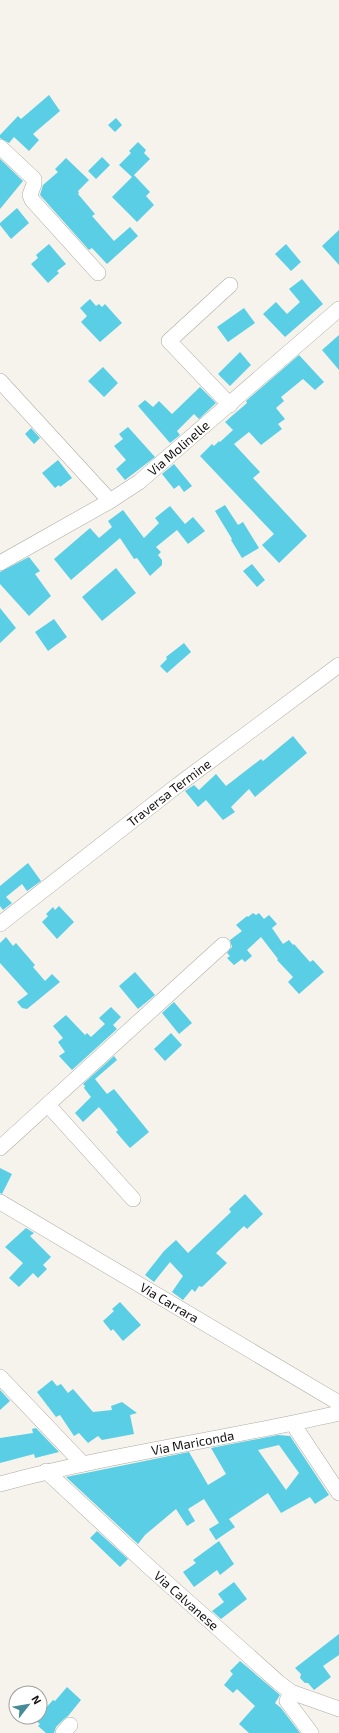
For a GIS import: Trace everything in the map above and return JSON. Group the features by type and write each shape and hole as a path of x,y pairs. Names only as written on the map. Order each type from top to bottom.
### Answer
{"street":[{"path":"0,147 34,179 34,184 30,195 32,200 98,273"},
{"path":"230,285 169,341 230,405"},
{"name":"Via Molinelle","path":"0,563 110,502 139,482 230,405 339,309"},
{"path":"0,381 110,502"},
{"name":"Traversa Termine","path":"0,924 178,785 339,665"},
{"path":"0,1148 223,945"},
{"path":"48,1105 133,1199"},
{"name":"Via Carrara","path":"0,1202 339,1403"},
{"path":"0,1377 83,1464"},
{"name":"Via Mariconda","path":"0,1484 83,1464 293,1424 339,1413"},
{"path":"293,1424 339,1494"},
{"name":"Via Calvanese","path":"46,1472 148,1566 291,1692 339,1708"},
{"path":"291,1692 287,1701 311,1733"}],"building":[{"path":"49,95 60,111 33,134 39,140 29,151 14,137 9,143 0,138 0,135 18,116 21,119"},
{"path":"116,118 122,125 115,132 108,125"},
{"path":"138,142 146,150 144,153 150,159 132,177 119,165 131,153 129,151"},
{"path":"102,157 110,165 96,179 88,171"},
{"path":"66,158 89,180 78,191 78,194 95,214 92,216 114,241 130,227 138,236 107,264 92,248 89,250 40,195 43,185 58,172 55,169"},
{"path":"0,159 23,181 0,209"},
{"path":"134,175 150,192 146,196 154,205 137,222 112,197"},
{"path":"17,208 29,223 11,239 0,223"},
{"path":"339,230 339,265 322,246"},
{"path":"49,244 66,264 57,271 59,273 48,283 31,264 38,258 36,255"},
{"path":"286,244 301,262 291,271 275,254"},
{"path":"302,279 323,304 285,337 263,314 276,302 287,314 300,302 289,289"},
{"path":"90,299 96,306 99,304 102,307 105,304 122,323 100,342 81,322 87,316 80,308"},
{"path":"244,308 255,323 228,342 217,327"},
{"path":"339,335 339,370 322,350"},
{"path":"240,352 251,365 230,386 218,374"},
{"path":"299,355 324,382 315,390 303,379 281,397 284,401 276,408 285,419 278,424 282,429 261,445 249,432 234,444 260,472 253,478 307,536 279,563 262,545 274,534 200,456 212,444 214,446 219,441 220,442 233,430 225,422 247,403 246,401"},
{"path":"103,367 118,383 104,397 88,381"},
{"path":"200,387 216,403 199,419 194,414 177,431 180,435 170,443 138,406 145,400 153,407 159,401 172,414"},
{"path":"128,427 155,457 125,480 116,469 126,460 114,446 123,439 119,434"},
{"path":"31,428 40,438 34,444 25,434"},
{"path":"58,460 72,478 60,487 59,485 55,488 42,473"},
{"path":"174,464 192,486 184,492 179,485 174,489 162,474"},
{"path":"225,505 238,525 243,522 259,548 242,558 215,511"},
{"path":"170,506 185,524 193,517 205,531 188,544 177,530 156,547 161,552 158,555 162,560 162,565 150,576 137,558 134,559 120,538 71,580 54,559 90,528 99,538 112,527 108,521 123,510 144,538 159,523 155,518"},
{"path":"29,557 40,571 35,574 51,596 29,616 0,584 0,572"},
{"path":"252,564 265,580 257,587 243,571"},
{"path":"116,568 136,593 102,621 82,597"},
{"path":"0,608 16,628 0,643"},
{"path":"54,619 67,637 48,651 35,632"},
{"path":"184,643 191,652 167,673 160,666 167,659 166,657"},
{"path":"293,736 307,753 255,797 249,789 231,807 235,812 223,820 206,800 198,807 185,791 194,785 199,790 216,774 226,786 261,759 263,761"},
{"path":"28,863 41,881 27,891 22,884 6,897 12,903 3,910 0,906 0,886"},
{"path":"59,906 74,922 57,939 42,922 48,916 46,914 53,907 55,910"},
{"path":"253,913 256,915 259,913 264,919 269,915 277,924 272,928 283,944 289,940 310,962 313,960 324,972 299,994 288,982 293,977 277,960 278,959 261,937 247,950 252,956 245,962 242,959 234,965 227,958 230,956 227,953 232,947 230,940 242,931 236,925"},
{"path":"6,937 13,946 16,943 35,965 33,967 45,981 52,974 60,982 27,1009 22,1008 17,1002 28,994 0,963 0,943"},
{"path":"135,972 155,995 138,1009 119,986"},
{"path":"174,1002 192,1023 179,1034 162,1013"},
{"path":"111,1007 121,1017 113,1025 117,1029 72,1070 59,1056 65,1052 58,1042 63,1038 53,1026 66,1015 85,1035 87,1033 91,1037 105,1024 99,1018"},
{"path":"171,1033 182,1045 165,1061 154,1049"},
{"path":"114,1056 117,1060 95,1079 107,1094 114,1089 149,1132 130,1148 116,1132 118,1130 99,1107 83,1122 75,1113 91,1097 84,1088 85,1086 83,1084"},
{"path":"0,1168 12,1174 2,1194 0,1193"},
{"path":"245,1194 263,1214 247,1229 244,1226 216,1253 227,1263 202,1287 199,1286 195,1292 192,1289 183,1300 172,1292 183,1276 170,1262 154,1282 145,1275 164,1251 176,1240 188,1253 231,1212 229,1209"},
{"path":"26,1228 34,1233 30,1236 51,1257 43,1265 47,1269 38,1278 33,1273 19,1287 9,1278 23,1263 5,1247"},
{"path":"120,1302 141,1325 123,1341 113,1329 111,1331 103,1321 114,1311 112,1309"},
{"path":"52,1380 57,1386 61,1384 68,1393 73,1389 93,1412 112,1410 111,1406 122,1402 137,1413 130,1415 134,1434 102,1440 98,1436 88,1443 79,1433 74,1436 60,1415 56,1417 37,1392"},
{"path":"0,1390 10,1401 0,1410"},
{"path":"36,1428 59,1452 35,1458 34,1454 0,1463 0,1438 33,1433 32,1429"},
{"path":"278,1435 290,1436 329,1495 315,1504 310,1497 281,1513 268,1493 229,1519 235,1527 216,1540 209,1529 219,1523 204,1499 188,1509 195,1521 187,1526 176,1509 145,1535 138,1544 66,1477 189,1452 208,1485 226,1474 211,1448","holes":["279,1445 299,1473 286,1490 258,1450"]},
{"path":"97,1531 128,1559 120,1567 90,1538"},
{"path":"219,1541 234,1564 220,1575 217,1570 194,1587 183,1572 196,1563 193,1560"},
{"path":"234,1582 247,1599 221,1619 212,1611 224,1602 218,1594"},
{"path":"339,1634 339,1655 323,1666 331,1677 314,1690 308,1683 305,1683 300,1678 301,1674 295,1668"},
{"path":"240,1661 280,1695 275,1703 281,1708 300,1733 249,1733 239,1724 255,1706 237,1689 233,1693 224,1685 233,1674 230,1671"},
{"path":"67,1687 81,1700 68,1716 56,1727 54,1733 46,1733 38,1726 48,1725 48,1706 53,1700 55,1701"}]}
